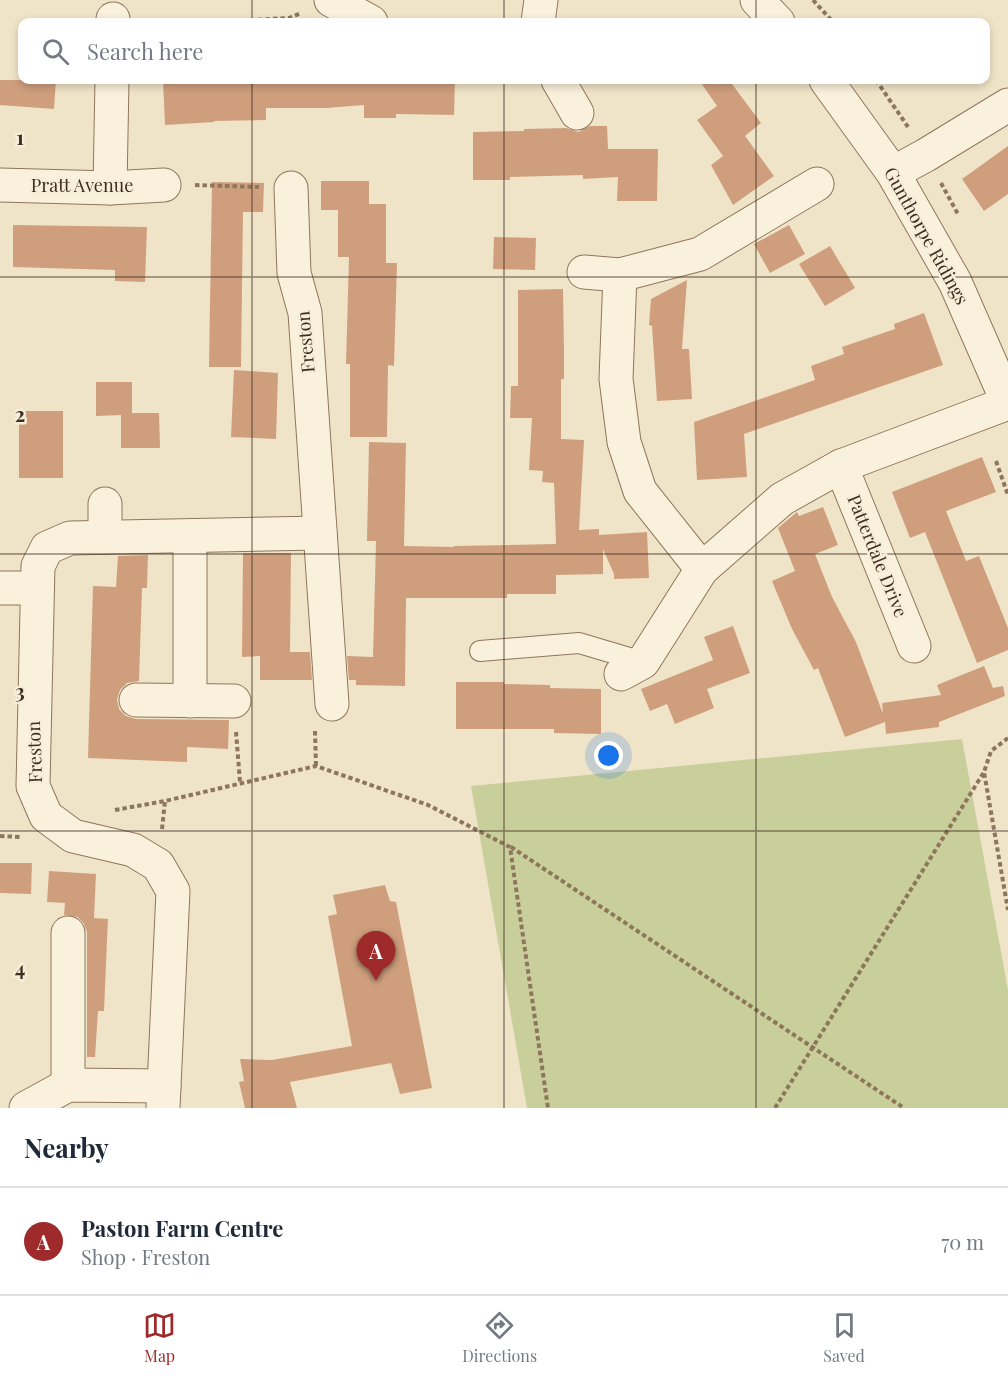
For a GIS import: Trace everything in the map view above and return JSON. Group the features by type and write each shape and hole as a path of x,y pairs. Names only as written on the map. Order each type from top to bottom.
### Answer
{"street":[{"path":"539,18 541,0"},
{"path":"757,0 774,18"},
{"path":"332,1 363,18"},
{"path":"110,188 112,84"},
{"path":"560,84 577,113"},
{"name":"Gunthorpe Ridings","path":"829,84 893,173 955,282 1008,403"},
{"path":"893,173 1008,105"},
{"path":"584,272 620,275 700,254 817,184"},
{"name":"Pratt Avenue","path":"0,185 110,188 164,185"},
{"name":"Freston","path":"291,188 294,273 305,313 332,704"},
{"path":"620,275 616,380 624,442 640,490 702,569"},
{"path":"632,668 702,569 782,499 841,466 1008,403"},
{"name":"Patterdale Drive","path":"841,466 914,646"},
{"path":"105,504 105,537"},
{"name":"Freston","path":"68,1084 163,1097 173,891 158,865 133,850 73,836 46,816 33,786 38,566 47,548 70,538 320,533"},
{"path":"190,536 190,701"},
{"path":"0,588 37,588"},
{"path":"136,700 234,702"},
{"path":"26,1108 68,1084 68,933"}],"lane":[{"path":"480,651 579,643 632,668"}],"path":[{"path":"813,0 829,18"},
{"path":"289,18 332,1"},
{"path":"164,185 291,188"},
{"path":"996,461 1008,495"},
{"path":"234,702 240,782"},
{"path":"775,1108 984,772 991,750 1008,738"},
{"path":"0,836 61,838 73,836 87,815 165,801 316,766 428,805 510,847 904,1108"},
{"path":"984,772 1008,910"},
{"path":"510,847 548,1108"}],"green space":[{"path":"962,739 1008,990 1008,1108 527,1108 471,786"}],"building":[{"path":"0,80 18,80 18,84 56,84 54,109 0,105"},
{"path":"163,84 455,84 454,115 396,114 396,118 364,118 364,105 326,108 266,108 266,120 165,125"},
{"path":"702,84 732,84 761,123 745,136 774,176 733,205 711,165 723,156 697,120 717,106"},
{"path":"590,126 607,126 608,149 658,149 657,201 617,201 618,177 583,179 583,175 473,180 473,132 566,128 578,132"},
{"path":"1008,146 1008,194 984,211 962,179"},
{"path":"321,181 369,181 369,204 386,204 386,263 397,263 394,366 388,365 387,437 350,437 350,364 346,364 349,257 338,257 338,210 321,210"},
{"path":"212,182 264,183 263,212 243,212 241,367 209,367"},
{"path":"13,225 147,227 145,282 115,281 115,270 13,267"},
{"path":"789,225 805,254 770,273 754,244"},
{"path":"494,237 536,238 535,270 493,269"},
{"path":"830,246 855,288 825,306 799,264"},
{"path":"687,280 682,349 689,349 692,399 657,401 652,326 649,325 651,299"},
{"path":"563,289 564,379 561,379 561,439 584,440 579,530 599,529 599,535 647,532 649,578 614,579 603,549 603,574 556,575 556,594 507,594 507,598 406,598 405,686 356,685 356,680 349,680 347,656 373,657 376,541 367,541 369,442 406,443 404,546 556,544 554,483 542,482 543,471 529,470 532,418 510,418 511,386 518,386 518,290"},
{"path":"924,313 943,365 744,434 747,477 697,480 694,422 815,380 811,366 844,354 842,347 895,329 894,324"},
{"path":"234,370 278,373 276,439 231,437"},
{"path":"96,382 132,382 132,413 159,413 160,448 121,448 121,415 96,416"},
{"path":"19,411 63,411 63,478 19,478"},
{"path":"982,457 996,492 946,511 966,561 979,556 1008,628 1008,650 977,663 925,532 910,538 892,492"},
{"path":"823,507 838,545 815,554 832,597 856,642 883,714 882,703 941,695 937,685 984,666 993,688 1003,686 1005,696 939,722 939,727 886,734 885,722 845,737 818,668 814,670 792,629 772,581 795,571 778,528 797,512 799,516"},
{"path":"243,553 291,553 290,652 310,652 312,680 260,680 260,656 242,657"},
{"path":"148,555 147,588 142,588 139,681 127,683 120,690 117,699 119,709 126,716 136,719 229,720 228,749 187,747 187,762 88,758 93,586 116,587 118,556"},
{"path":"733,626 750,673 707,689 714,708 675,724 667,704 650,711 641,689 713,660 704,637"},
{"path":"456,682 504,682 504,684 550,685 550,688 601,689 601,734 554,733 554,729 456,729"},
{"path":"0,863 32,863 31,894 0,893"},
{"path":"49,871 96,874 94,918 108,919 104,1011 98,1011 95,1057 87,1057 87,932 78,917 64,915 65,903 47,902"},
{"path":"385,885 390,901 396,902 432,1088 400,1094 391,1063 290,1082 297,1108 245,1108 239,1082 244,1081 240,1059 272,1060 352,1046 328,916 337,914 333,895"}],"place":[{"name":"Paston Farm Centre","path":"376,981"}]}
